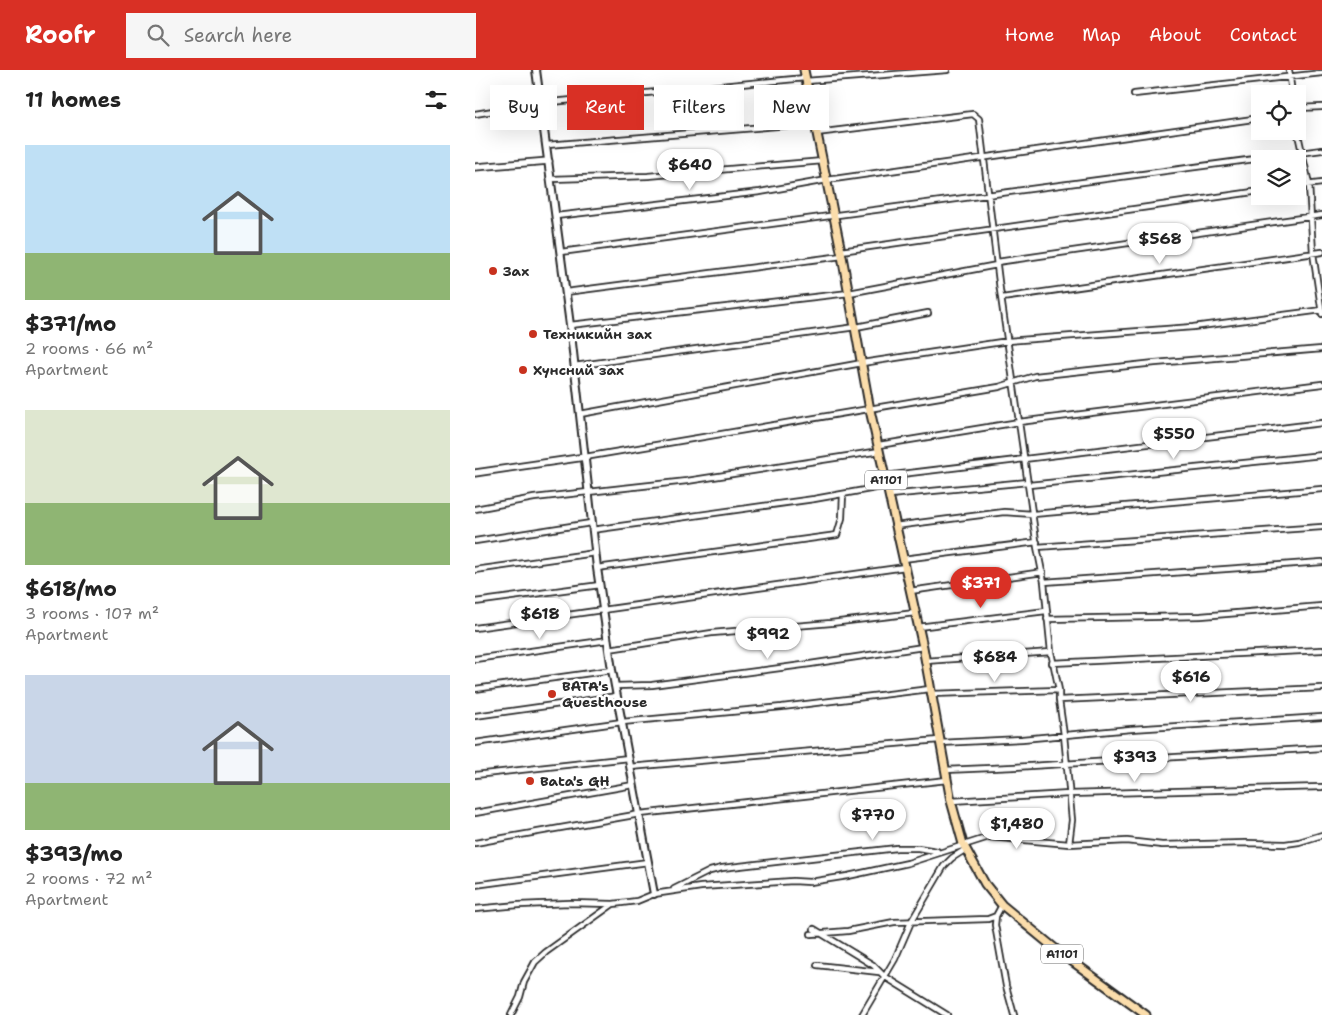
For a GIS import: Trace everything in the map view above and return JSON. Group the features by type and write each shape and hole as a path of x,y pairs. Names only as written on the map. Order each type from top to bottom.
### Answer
{"main road":[{"path":"537,70 539,85"},
{"name":"A1101","path":"804,70 807,85"},
{"path":"545,130 570,325 597,568 612,670 654,894"},
{"name":"A1101","path":"816,130 842,253 870,410 923,647 951,801 965,847 985,884 1002,905 1058,951 1146,1015"}],"street":[{"path":"557,102 947,70"},
{"path":"1134,94 1290,73 1322,73"},
{"path":"1306,108 1322,107"},
{"path":"475,114 490,112"},
{"path":"817,133 973,114 979,119 1019,422 1037,545 1043,572 1052,662 1059,690 1072,820 1069,844"},
{"path":"556,216 760,192 827,180 1251,119"},
{"path":"547,145 754,128"},
{"path":"1306,152 1322,150"},
{"path":"561,252 1251,160"},
{"path":"475,167 549,161"},
{"path":"551,180 657,175 823,161"},
{"path":"580,414 862,363 1008,341 1193,327 1322,311 1313,253 1312,216 1306,171"},
{"path":"1306,184 1322,183"},
{"path":"566,292 1251,192"},
{"path":"570,325 849,293 997,264 1322,215"},
{"path":"1002,298 1322,252"},
{"path":"574,366 856,327 928,313"},
{"path":"475,473 585,457 870,410 999,387 1035,376 1155,363 1322,349"},
{"path":"475,509 587,491 687,481 1019,422 1322,384"},
{"path":"885,476 1322,423"},
{"path":"889,496 1322,455"},
{"path":"475,541 843,494 887,486"},
{"path":"895,526 1004,512 1033,514 1322,489"},
{"path":"597,568 837,535 842,518 843,494"},
{"path":"903,558 1037,545 1322,527"},
{"path":"475,570 595,553"},
{"path":"1044,582 1322,562"},
{"path":"475,628 905,567"},
{"path":"911,591 1043,572"},
{"path":"475,602 600,585"},
{"path":"1047,620 1201,616 1322,606"},
{"path":"918,627 1046,611"},
{"path":"609,650 712,633 831,623 915,613"},
{"path":"475,659 608,640"},
{"path":"615,686 652,685 923,647"},
{"path":"1052,662 1322,650"},
{"path":"925,661 1051,652"},
{"path":"475,688 612,670"},
{"path":"1059,700 1322,688"},
{"path":"475,744 622,722 931,692 1059,690"},
{"path":"475,716 617,696"},
{"path":"630,767 939,742 1023,739 1141,728 1322,717"},
{"path":"945,770 1322,748"},
{"path":"475,775 629,758"},
{"path":"475,843 639,814 947,780"},
{"path":"475,813 633,785"},
{"path":"951,801 1069,794 1322,787"},
{"path":"475,909 570,903 613,904 637,901 654,894 701,887 793,881 810,882 887,868 965,847 989,837 1026,842 1069,844 1127,841 1163,845 1246,842 1285,844 1322,835"},
{"path":"862,1015 883,975 895,959 911,922 945,866 965,847"},
{"path":"671,891 710,872 731,867 897,848 918,848 941,852"},
{"path":"475,886 648,862"},
{"path":"511,1015 520,997 524,982 535,962 613,904"},
{"path":"1002,905 996,916 995,925 1006,986 1014,1015"},
{"path":"811,934 848,931 888,923 988,919 996,916"},
{"path":"814,929 873,965 883,975 947,1015"},
{"path":"817,966 865,970 883,975"}],"place":[{"name":"Зах","path":"493,271"},
{"name":"Техникийн зах","path":"533,334"},
{"name":"Хүнсний зах","path":"523,370"},
{"name":"BATA's Guesthouse","path":"552,694"},
{"name":"Bata's GH","path":"530,781"}]}
